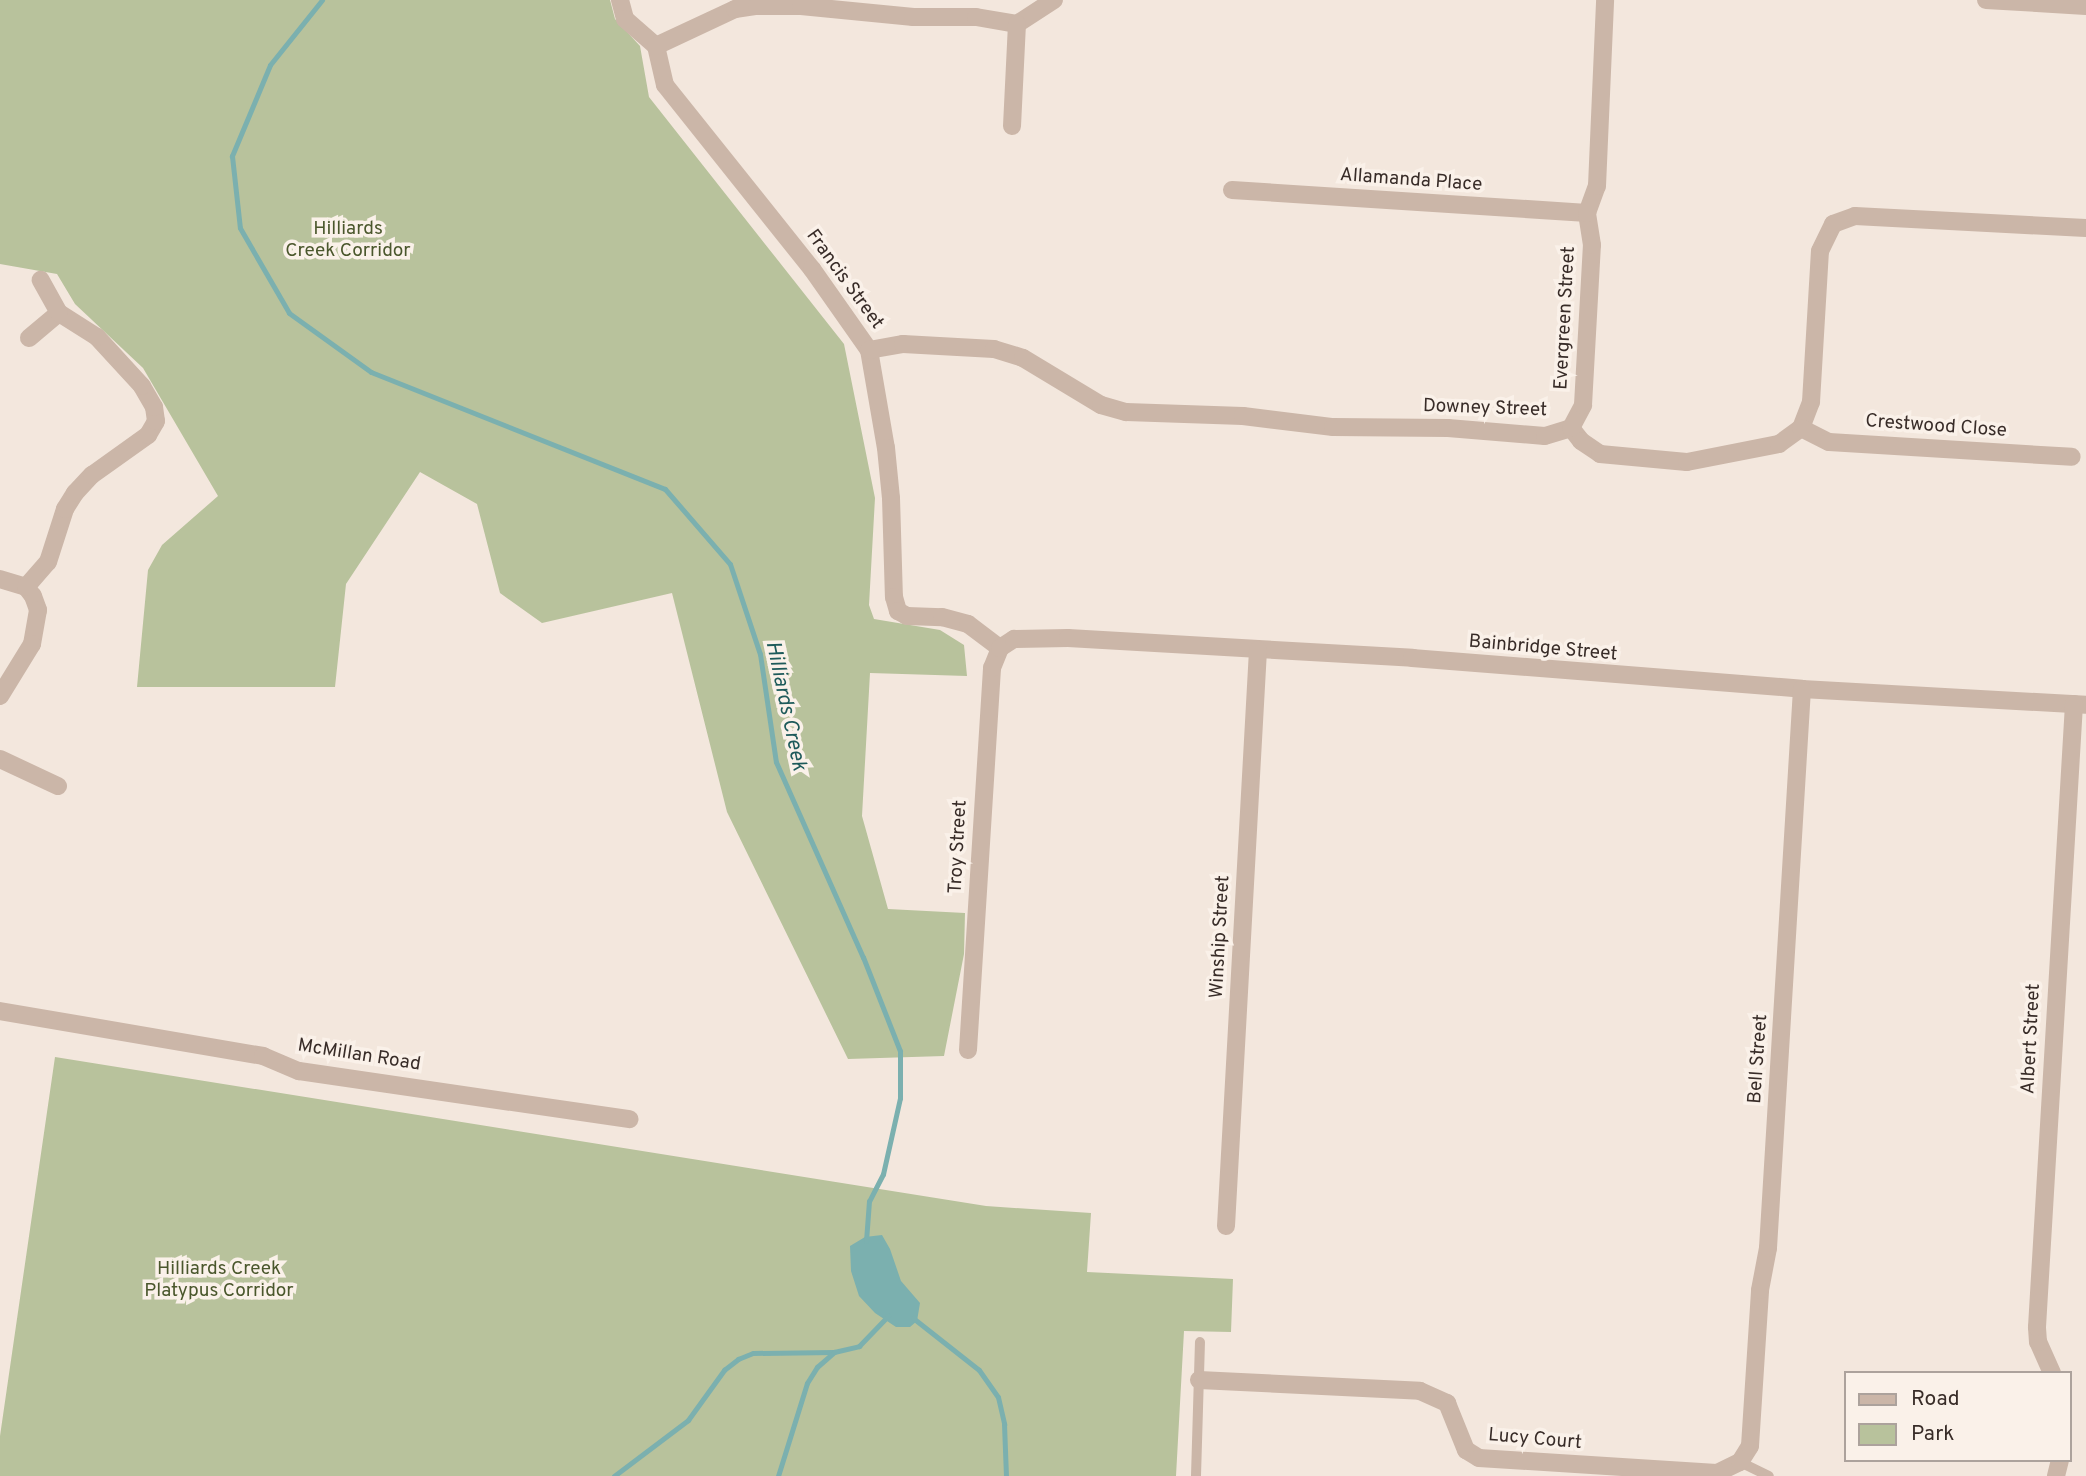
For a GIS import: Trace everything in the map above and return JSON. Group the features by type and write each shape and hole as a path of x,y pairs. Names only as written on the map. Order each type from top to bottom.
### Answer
{"street":[{"path":"620,0 625,19 656,46 735,9 757,5 801,6 913,17 976,17 1017,24 1054,0"},
{"name":"Evergreen Street","path":"1571,428 1583,405 1592,245 1587,213 1597,186 1605,0"},
{"path":"1986,0 2086,6"},
{"path":"1012,126 1017,24"},
{"name":"Francis Street","path":"656,46 666,85 812,269 869,350 886,448 891,498 894,597 898,611 907,616 942,617 968,624 1000,649"},
{"name":"Allamanda Place","path":"1232,190 1587,213"},
{"path":"1801,428 1811,402 1820,251 1833,224 1855,216 2086,228"},
{"path":"26,587 48,562 65,509 75,493 92,475 148,435 156,421 154,407 142,386 117,355 97,337 59,313 41,280"},
{"path":"29,338 59,313"},
{"name":"Downey Street","path":"869,350 903,344 993,349 1023,358 1101,405 1126,412 1243,416 1333,427 1448,428 1545,436 1571,428 1581,441 1600,454 1686,462 1779,444 1801,428"},
{"name":"Crestwood Close","path":"1801,428 1829,442 2072,457"},
{"path":"0,579 26,587 38,610 37,630 32,644 0,696"},
{"name":"Bainbridge Street","path":"1000,649 1014,639 1029,636 1412,658 1802,689 2080,705"},
{"name":"Troy Street","path":"968,1050 990,685 995,657 1000,649"},
{"name":"Winship Street","path":"1226,1226 1258,650"},
{"name":"Bell Street","path":"1740,1462 1750,1447 1760,1290 1768,1248 1802,689"},
{"name":"Albert Street","path":"2051,1371 2038,1342 2036,1326 2080,705"},
{"path":"0,759 58,786"},
{"name":"McMillan Road","path":"0,1011 263,1056 299,1071 630,1119"},
{"name":"Lucy Court","path":"1199,1380 1420,1391 1447,1403 1466,1450 1479,1458 1717,1473 1740,1462"}],"lane":[{"path":"1196,1476 1200,1342"},
{"path":"1740,1462 1769,1476"}],"green space":[{"name":"Hilliards Creek Corridor","path":"0,0 610,0 615,19 640,46 649,97 844,344 875,498 869,605 874,619 940,630 964,645 967,676 870,673 862,816 888,909 965,913 964,954 944,1056 848,1059 727,812 672,593 542,623 500,593 477,504 420,472 346,584 335,687 137,687 148,570 162,545 218,496 143,368 75,304 57,274 0,264"},
{"name":"Hilliards Creek Platypus Corridor","path":"55,1057 986,1206 1091,1213 1087,1272 1233,1279 1231,1332 1184,1331 1176,1476 0,1476 0,1436"}],"water":[{"path":"882,1235 901,1281 920,1303 917,1321 910,1327 896,1327 875,1313 859,1296 851,1271 850,1246 865,1237"}],"waterway":[{"name":"Hilliards Creek","path":"322,0 270,65 232,156 240,228 289,313 371,372 665,489 730,564 760,654 776,762 863,957 900,1051 900,1098 883,1174 869,1201 866,1241"},
{"path":"778,1476 807,1383 817,1367 834,1352 859,1346 888,1316"},
{"name":"Hilliards Creek","path":"913,1318 979,1370 998,1397 1004,1424 1006,1476"},
{"path":"614,1476 688,1420 724,1370 738,1359 753,1353 834,1352"}]}
